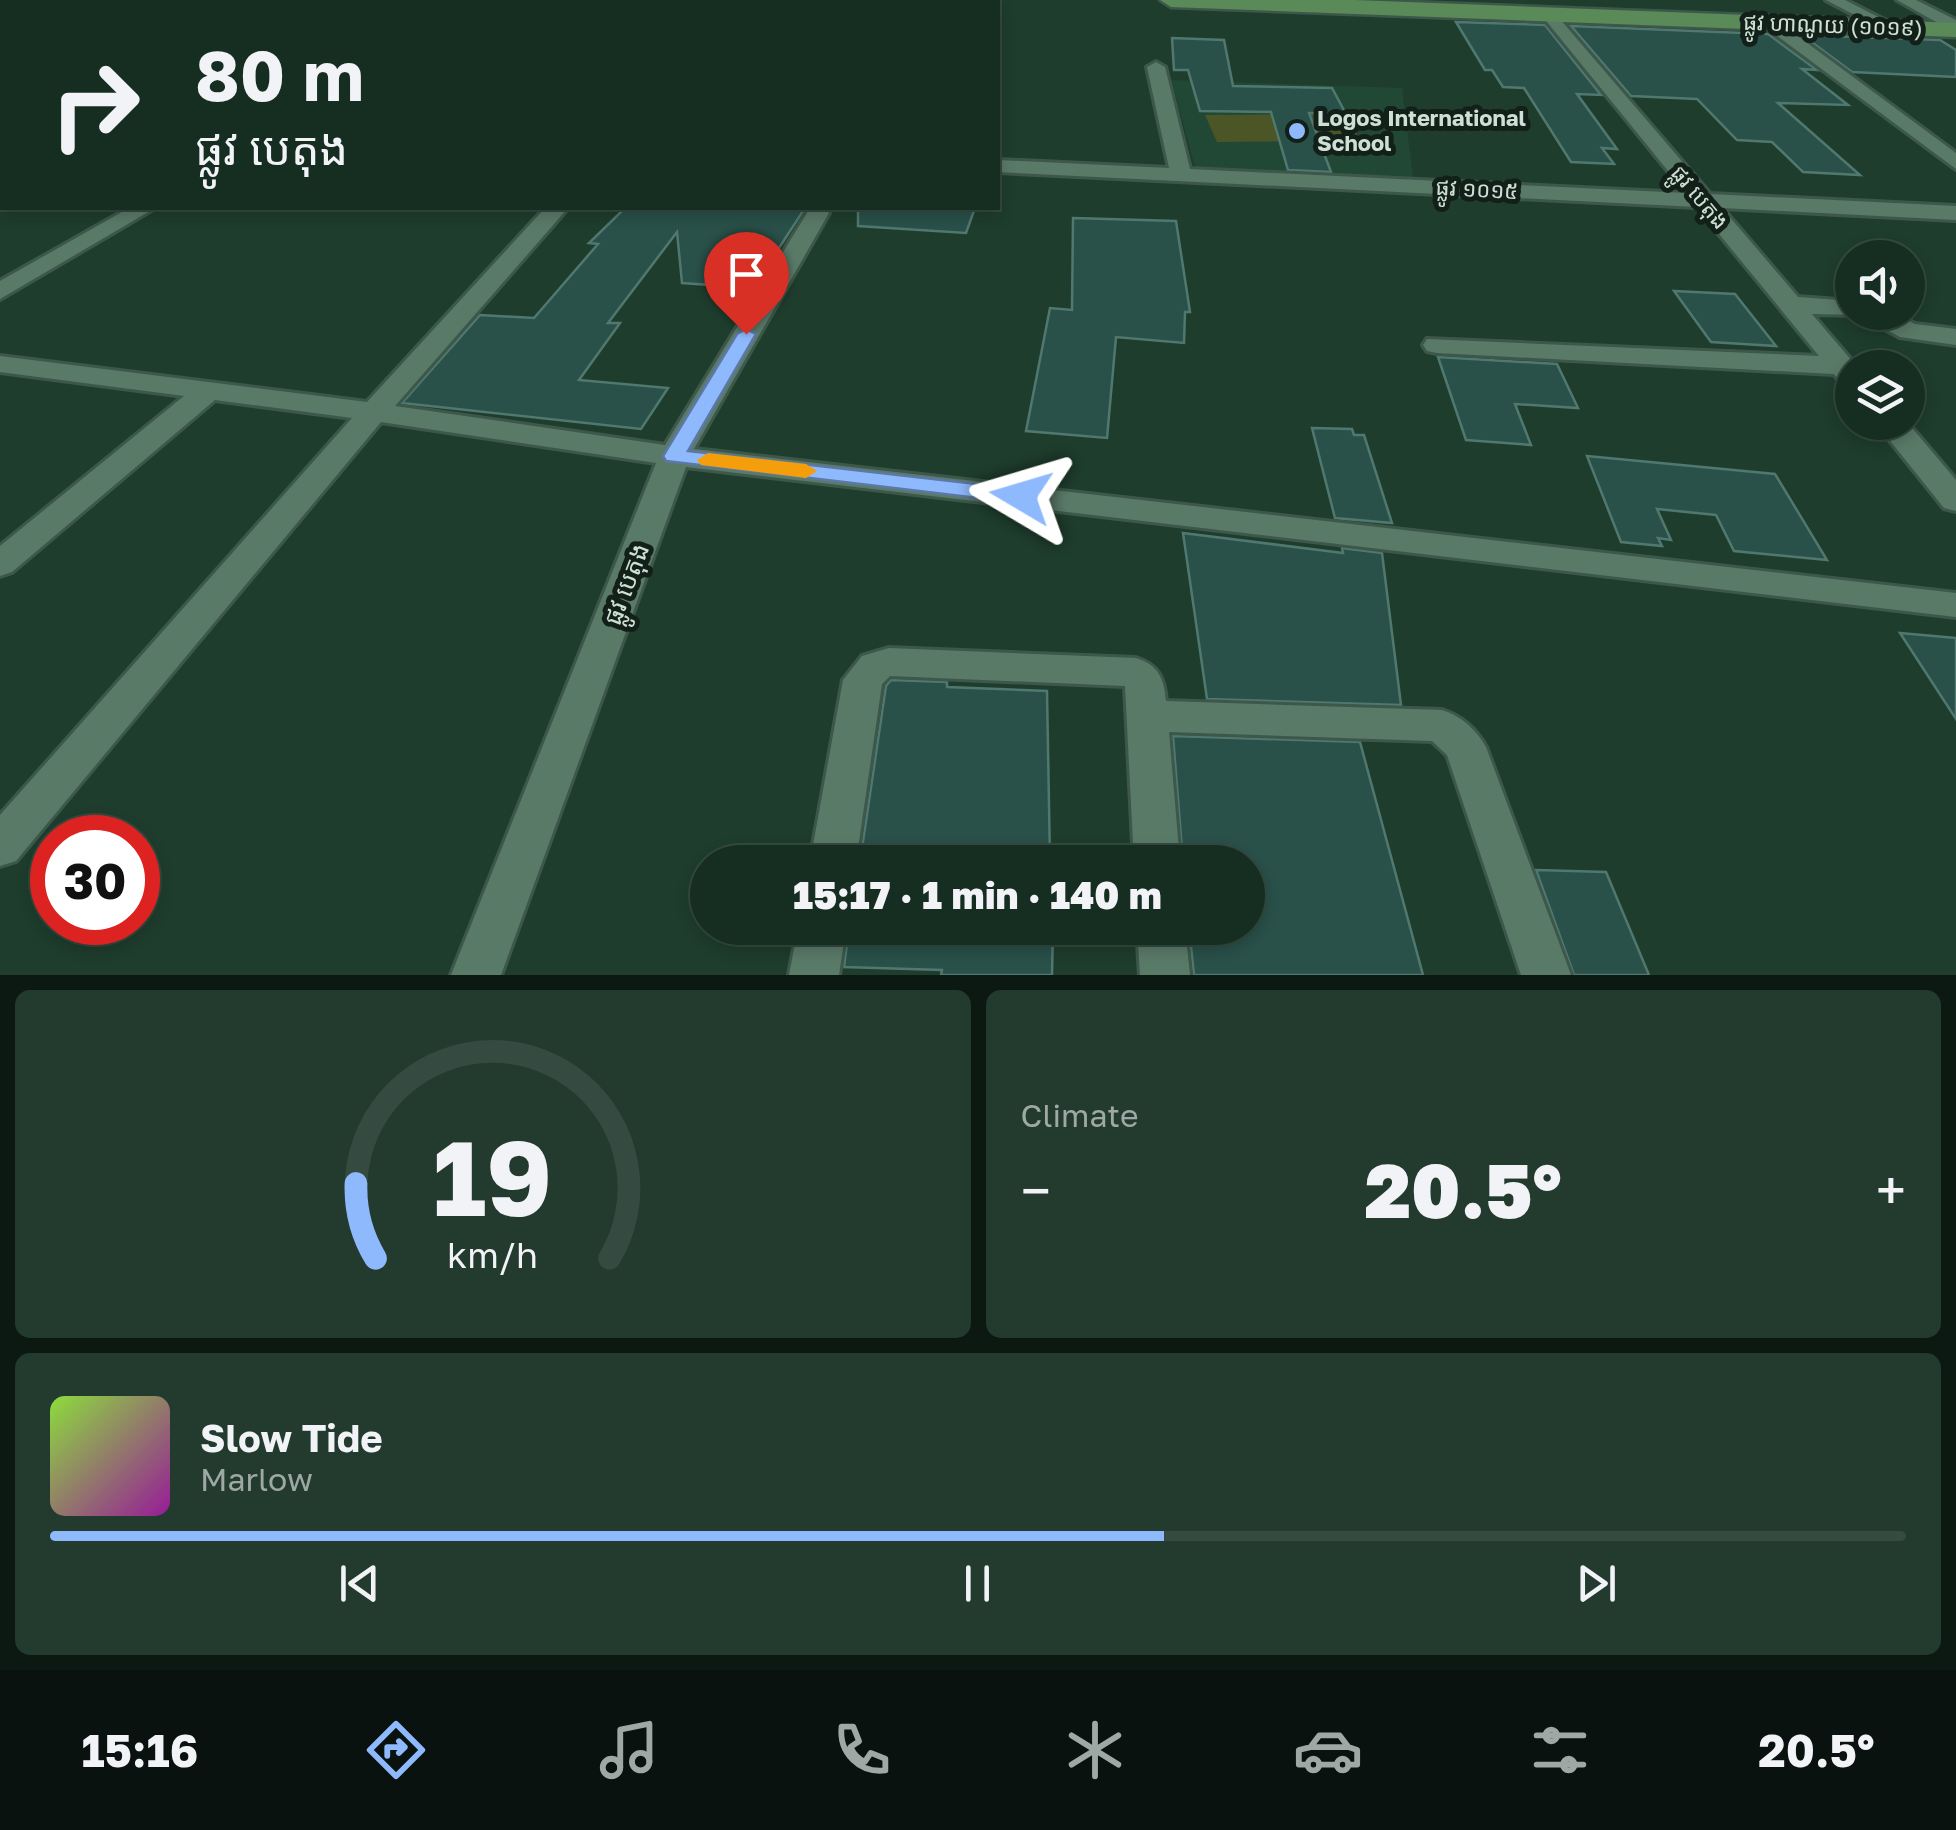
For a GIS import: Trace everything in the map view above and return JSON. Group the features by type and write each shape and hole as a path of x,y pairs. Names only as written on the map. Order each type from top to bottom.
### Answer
{"main road":[{"name":"ផ្លូវ ហាណូយ (១០១៩)","path":"1171,0 1947,28"},
{"name":"ផ្លូវ ហាណូយ (១០១៩)","path":"1326,0 1878,21 1947,28"}],"street":[{"path":"1833,0 1878,21"},
{"path":"1904,0 1947,28"},
{"name":"ផ្លូវ បេតុង","path":"1548,14 1835,358"},
{"path":"1770,23 1956,163"},
{"path":"1156,68 1180,176"},
{"name":"ផ្លូវ ១០១៥","path":"1000,166 1956,212"},
{"path":"0,291 141,210"},
{"path":"0,847 374,412 555,210"},
{"name":"ផ្លូវ បេតុង","path":"476,975 674,456 818,213"},
{"path":"1790,304 1835,308"},
{"path":"1908,330 1956,337"},
{"path":"1437,345 1835,371"},
{"path":"0,364 374,412 674,456 1956,605"},
{"path":"0,564 210,390"},
{"path":"1905,440 1956,501"},
{"path":"836,845 863,680 876,666 889,662 1136,672 1146,682 1156,845"},
{"path":"1147,716 1442,726 1465,748 1546,975"},
{"path":"814,975 819,945"},
{"path":"1162,945 1164,975"}],"shaded area":[{"name":"Logos International School","path":"1171,80 1402,88 1414,184 1197,174"},
{"path":"1357,114 1357,141 1217,142 1205,115"}],"building":[{"path":"1456,22 1545,25 1601,95 1577,94 1617,149 1602,148 1614,164 1571,162 1524,88 1503,87 1492,70 1485,70"},
{"path":"1571,26 1768,34 1817,70 1802,69 1848,105 1778,103 1860,175 1803,172 1772,142 1737,140 1697,99 1631,96"},
{"path":"1802,35 1940,40 1956,50 1956,77 1852,72"},
{"path":"1172,38 1224,40 1233,86 1332,88 1346,114 1309,113 1331,172 1288,170 1271,112 1200,111 1188,70 1174,70"},
{"path":"623,210 804,210 753,288 682,283 677,232 608,323 620,323 579,380 668,388 641,429 402,403 480,315 534,318 598,244 589,243"},
{"path":"858,210 974,210 966,233 858,226"},
{"path":"1073,218 1176,221 1190,312 1185,312 1184,343 1116,337 1107,438 1026,431 1050,308 1072,310"},
{"path":"1674,291 1735,294 1776,346 1711,342"},
{"path":"1438,357 1557,364 1578,408 1515,404 1531,445 1466,440"},
{"path":"1312,428 1352,429 1354,435 1364,435 1392,523 1335,518"},
{"path":"1587,456 1775,474 1827,560 1734,551 1716,515 1657,509 1671,540 1658,538 1662,546 1621,542"},
{"path":"1183,533 1343,553 1342,548 1382,553 1401,705 1207,699"},
{"path":"1900,633 1956,638 1956,719"},
{"path":"891,680 947,682 947,687 1047,691 1050,845 863,845 886,686"},
{"path":"1173,736 1360,742 1423,975 1194,975 1191,945 1265,945 1265,845 1182,845"},
{"path":"1536,870 1606,872 1649,975 1574,975"},
{"path":"847,945 1053,945 1052,975 941,975 942,970 844,967"}],"slow traffic":[{"path":"708,460 806,471"}],"place":[{"name":"Logos International School","path":"1297,131"}],"route":[{"path":"746,334 674,456 1021,496"}]}
